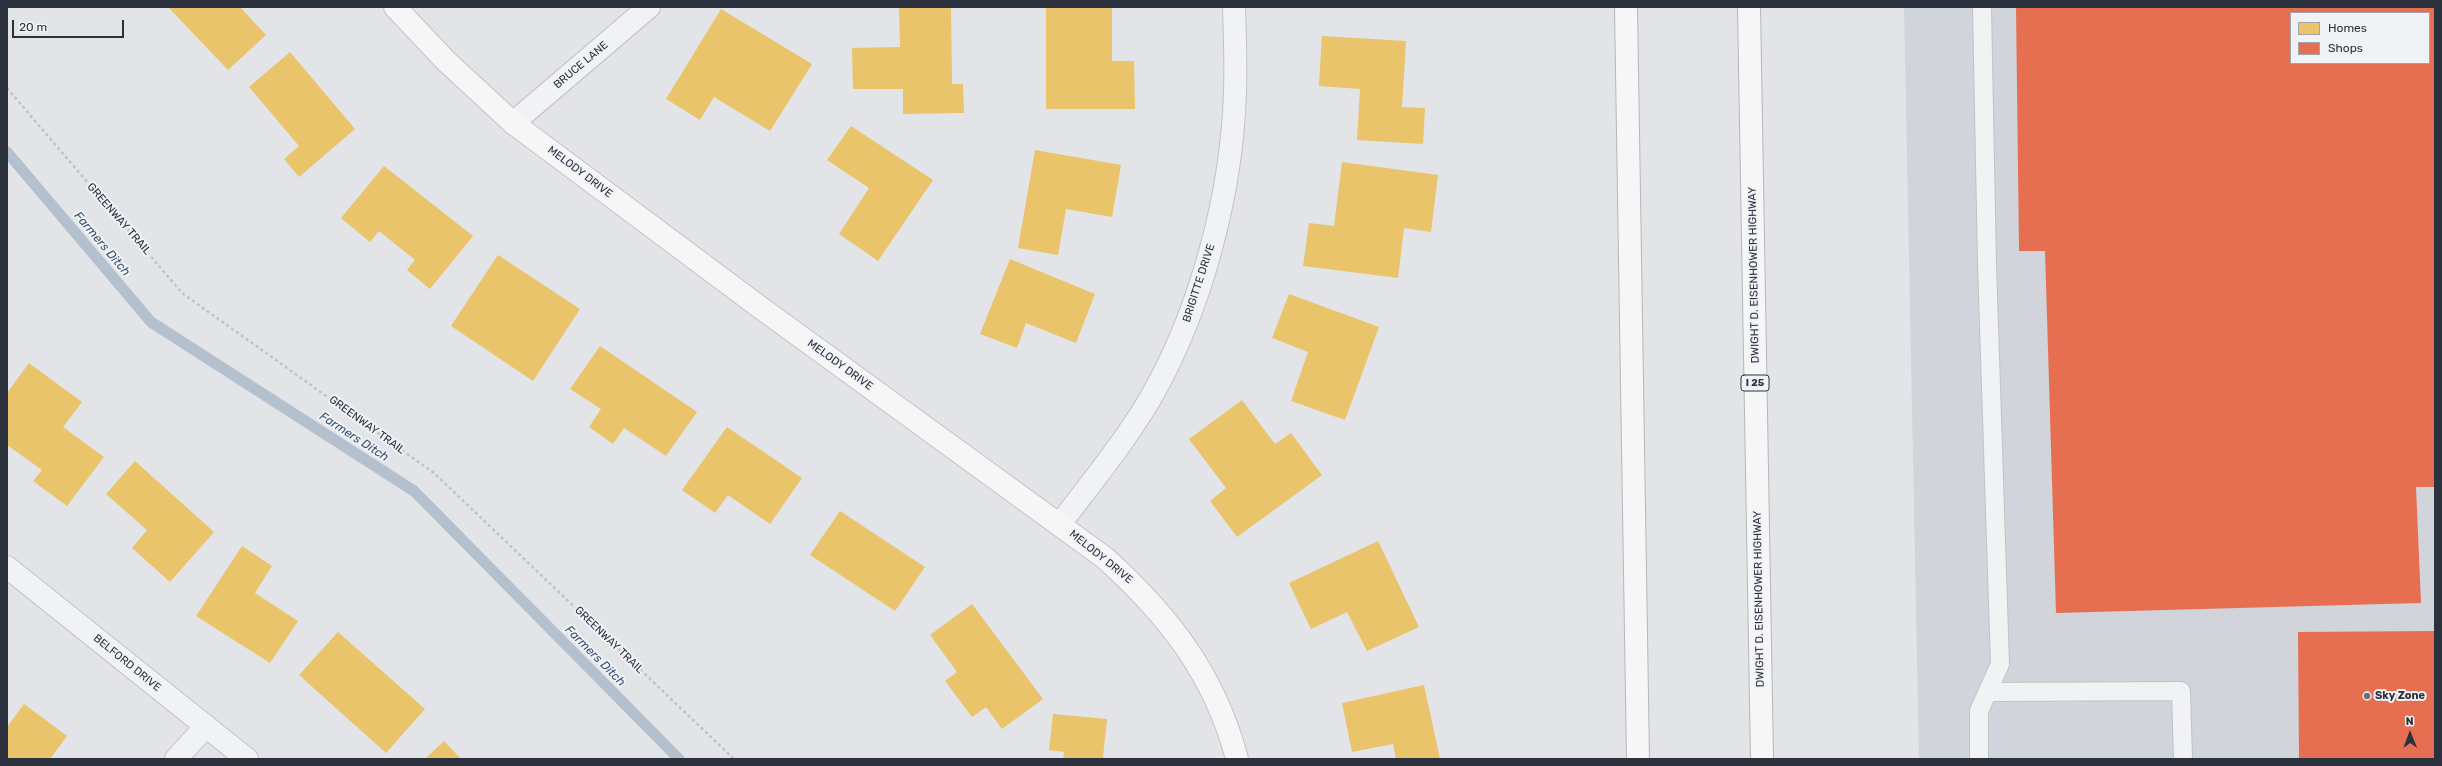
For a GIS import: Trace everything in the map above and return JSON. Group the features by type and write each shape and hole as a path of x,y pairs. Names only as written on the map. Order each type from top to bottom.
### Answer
{"main road":[{"name":"MELODY DRIVE","path":"395,7 446,61 513,123 761,308 1105,558 1138,588 1183,641 1204,673 1222,711 1237,759"},
{"path":"1626,7 1638,759"},
{"name":"DWIGHT D. EISENHOWER HIGHWAY","path":"1749,7 1762,759"}],"street":[{"name":"BRUCE LANE","path":"513,123 649,7"},
{"name":"BRIGITTE DRIVE","path":"1060,524 1117,449 1150,399 1178,344 1200,287 1212,248 1228,163 1235,93 1234,7"},
{"name":"BELFORD DRIVE","path":"7,567 247,759"},
{"path":"176,759 206,726"}],"lane":[{"path":"1979,759 1979,711 2000,664 1987,272 1982,7"},
{"path":"1988,692 2181,691 2182,759"}],"path":[{"name":"GREENWAY TRAIL","path":"7,88 182,293 434,474 734,759"}],"shaded area":[{"path":"1904,7 2435,7 2435,759 1919,759"}],"building: Homes":[{"path":"168,7 240,7 266,35 228,70"},
{"path":"899,7 951,7 952,84 963,84 964,113 903,114 903,89 853,89 852,48 900,47"},
{"path":"1046,7 1112,7 1112,61 1134,61 1135,109 1046,109"},
{"path":"721,9 812,64 770,131 714,97 700,120 666,99"},
{"path":"1322,36 1406,41 1402,107 1425,108 1423,144 1357,140 1360,89 1319,86"},
{"path":"290,52 355,129 299,177 284,159 299,146 249,87"},
{"path":"851,126 933,180 878,261 839,234 869,188 827,160"},
{"path":"1035,150 1121,165 1112,217 1066,209 1058,255 1018,248"},
{"path":"1342,162 1438,175 1431,232 1404,228 1398,278 1303,266 1309,223 1334,226"},
{"path":"384,166 473,236 430,289 407,270 415,260 379,231 370,242 341,218"},
{"path":"498,255 580,309 533,381 451,326"},
{"path":"1010,259 1095,294 1076,343 1026,323 1017,348 980,334"},
{"path":"1289,294 1379,327 1345,420 1291,401 1308,352 1272,338"},
{"path":"600,346 697,412 666,456 624,428 613,444 589,427 601,409 570,389"},
{"path":"29,363 82,402 63,427 104,457 67,506 33,481 42,470 7,445 7,393"},
{"path":"1242,400 1275,444 1291,433 1322,475 1237,537 1210,501 1226,488 1189,439"},
{"path":"727,427 802,478 770,524 728,495 715,513 682,490"},
{"path":"135,461 214,532 170,582 132,548 147,530 106,494"},
{"path":"840,511 925,567 895,611 810,555"},
{"path":"1378,541 1419,627 1367,651 1347,612 1311,629 1289,583"},
{"path":"242,546 272,566 255,593 298,621 270,663 196,616"},
{"path":"972,604 1043,699 1002,729 986,707 972,717 945,681 957,672 930,635"},
{"path":"338,632 425,709 386,753 299,675"},
{"path":"1424,685 1440,759 1396,759 1393,744 1352,752 1342,703"},
{"path":"24,704 67,736 50,759 7,759 7,727"},
{"path":"1053,714 1107,719 1103,757 1108,759 1063,759 1064,752 1049,750"},
{"path":"444,741 461,759 425,759"}],"building: Shops":[{"path":"2016,7 2435,7 2435,487 2416,487 2421,603 2056,613 2045,251 2019,251"},
{"name":"Sky Zone","path":"2435,631 2435,759 2299,759 2298,632"}],"waterway":[{"name":"Farmers Ditch","path":"7,152 151,322 414,491 679,759"}],"place":[{"name":"Sky Zone","path":"2367,696"}]}
